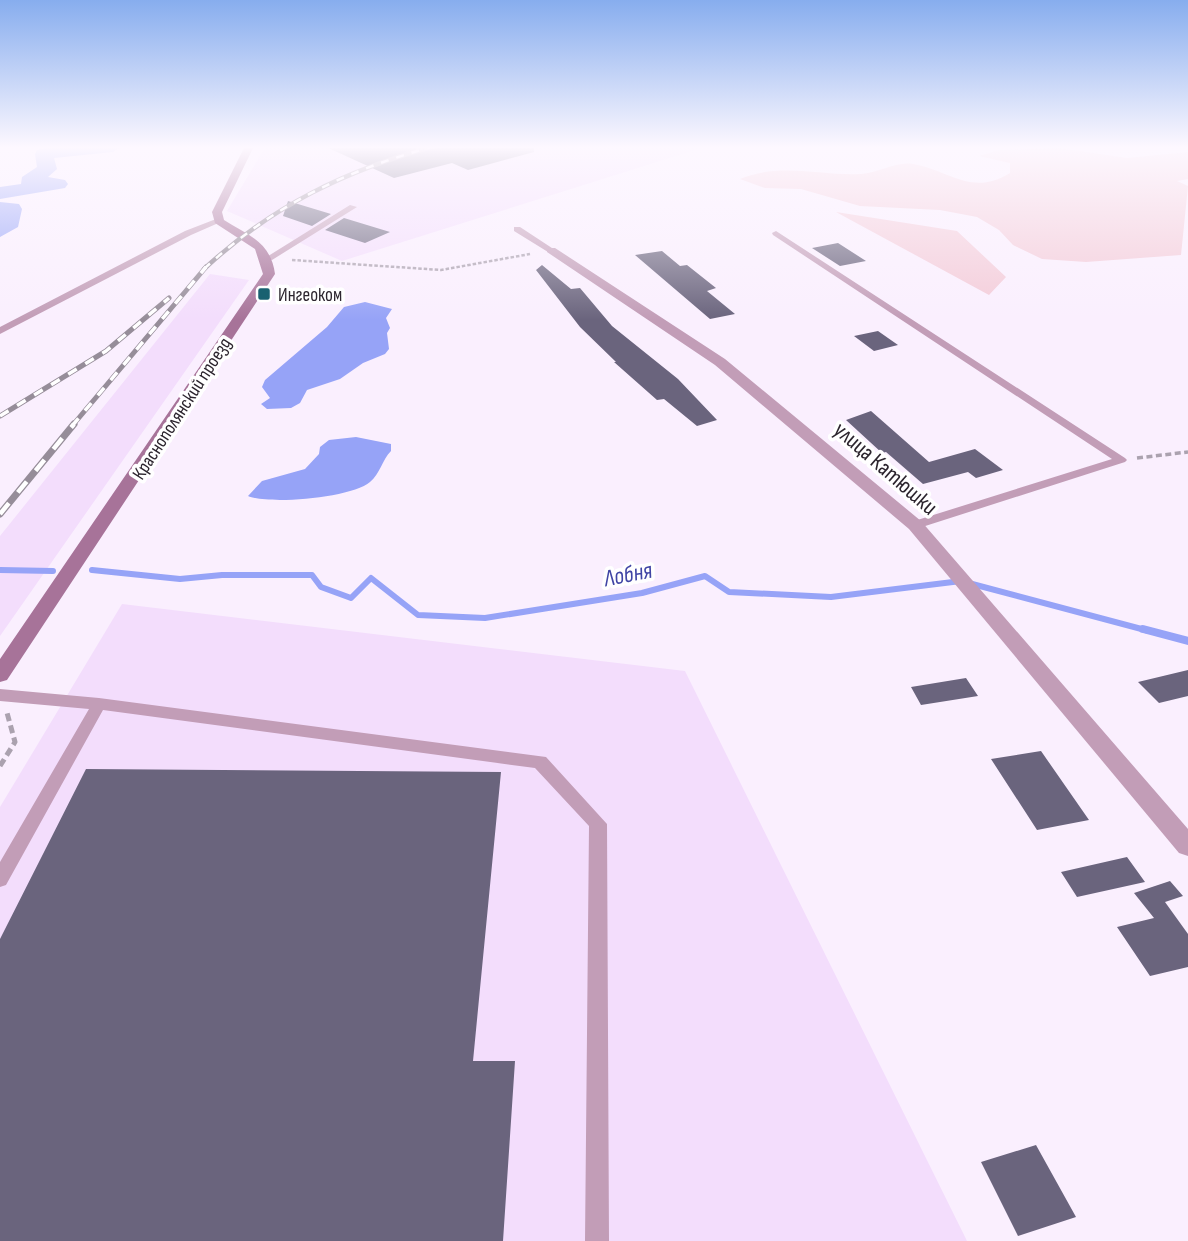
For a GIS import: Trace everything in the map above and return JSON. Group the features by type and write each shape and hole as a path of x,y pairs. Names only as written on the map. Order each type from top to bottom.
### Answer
{"main road":[{"path":"219,204 219,221 253,240 269,258"},
{"name":"Краснополянский проезд","path":"0,675 269,274 269,258"}],"street":[{"name":"улица Катюшки","path":"551,250 720,362 915,525 1188,846"}],"lane":[{"path":"269,258 353,207"},
{"path":"0,331 188,233 219,221"},
{"path":"517,229 551,250"},
{"path":"776,233 1121,460"},
{"path":"915,525 1121,460"},
{"path":"1,695 99,704 541,762 598,824 597,1241"},
{"path":"0,879 99,704"}],"path":[{"path":"269,258 441,270 551,250"},
{"path":"1121,460 1188,452"},
{"path":"0,766 15,742 1,695"}],"shaded area":[{"path":"231,204 524,204 342,261 227,211"},
{"path":"853,204 1186,204 1181,255 1086,262 1042,259 1013,245 999,230 977,217 940,210"},
{"path":"836,212 957,231 1006,277 989,295"},
{"path":"210,274 249,280 0,636 0,536"},
{"path":"122,604 685,671 967,1241 0,1241 0,807"}],"water":[{"path":"365,302 392,309 386,318 390,328 387,333 389,349 385,354 363,363 340,379 307,390 300,403 291,408 267,409 261,404 270,398 262,387 265,380 327,327 344,307"},
{"path":"356,437 391,444 391,451 376,475 360,488 329,496 291,500 248,496 262,481 305,469 319,454 320,447 329,440"}],"building":[{"path":"287,204 298,204 331,214 312,226 283,216"},
{"path":"344,218 390,232 365,243 325,230"},
{"path":"838,243 866,261 840,266 812,248"},
{"path":"662,251 680,266 687,265 716,288 707,291 735,314 710,319 635,255"},
{"path":"542,265 571,289 580,288 612,326 678,379 717,420 697,426 664,399 657,400 614,362 580,327 536,270"},
{"path":"878,331 898,345 874,351 854,336"},
{"path":"871,411 929,462 975,449 1003,470 976,478 968,472 923,484 886,452 882,453 846,420"},
{"path":"1188,670 1188,696 1159,703 1138,682"},
{"path":"966,678 978,696 921,705 911,687"},
{"path":"1041,751 1089,820 1037,830 991,759"},
{"path":"86,769 501,772 473,1061 515,1061 503,1241 0,1241 0,939"},
{"path":"1127,857 1145,882 1077,897 1061,872"},
{"path":"1170,881 1183,896 1165,902 1188,934 1188,967 1150,976 1117,927 1154,918 1134,893"},
{"path":"1036,1145 1076,1217 1018,1236 981,1162"}],"waterway":[{"path":"0,208 11,209 10,222 0,230"},
{"name":"Лобня","path":"0,570 53,571"},
{"name":"Лобня","path":"92,570 180,579 222,575 312,575 321,587 351,598 371,578 418,615 485,618 642,593 705,576 729,592 831,597 961,581 1149,631"},
{"name":"Лобня","path":"1143,629 1188,641"}],"railway":[{"path":"205,268 256,227 293,204"},
{"path":"72,426 205,268"},
{"path":"0,416 106,351 169,298"},
{"path":"0,514 74,424"}],"place":[{"name":"Ингеоком","path":"264,294"}]}
